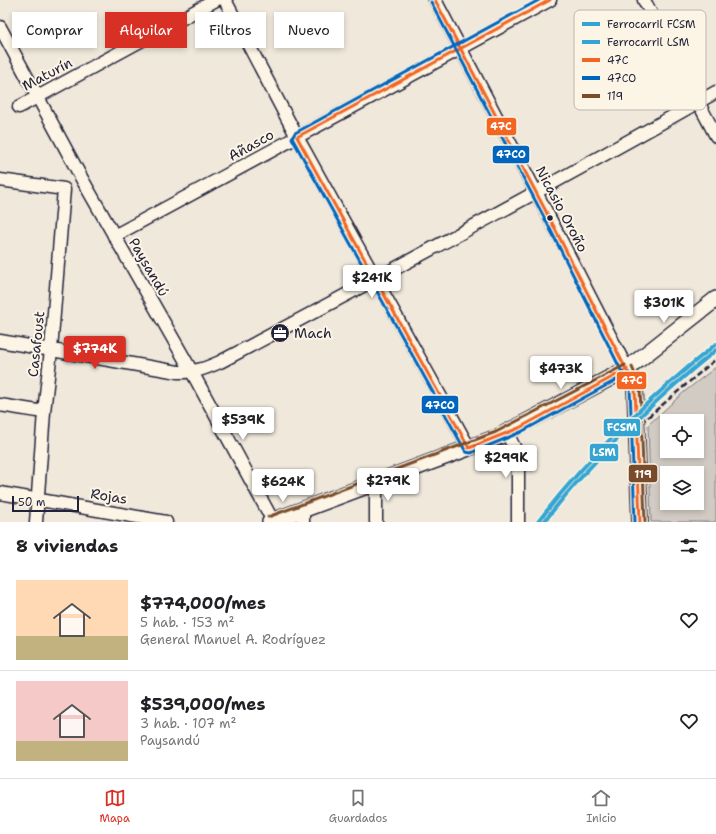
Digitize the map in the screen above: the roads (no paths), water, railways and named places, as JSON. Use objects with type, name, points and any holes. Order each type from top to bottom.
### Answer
[{"type":"main road","points":[[271,522],[303,516],[376,483],[507,433],[627,369],[716,299]]},
{"type":"main road","points":[[627,369],[635,387],[640,522]]},
{"type":"street","name":"Maturín","points":[[19,107],[216,0]]},
{"type":"street","points":[[225,0],[297,137],[468,448]]},
{"type":"street","name":"Nicasio Oroño","points":[[435,0],[537,193],[627,369]]},
{"type":"street","name":"Añasco","points":[[114,236],[550,0]]},
{"type":"street","points":[[644,0],[649,10]]},
{"type":"street","name":"Paysandú","points":[[0,27],[82,179],[192,372],[271,522]]},
{"type":"street","points":[[706,98],[716,92]]},
{"type":"street","points":[[0,341],[165,370],[192,372],[220,362],[375,280],[537,193],[684,110]]},
{"type":"street","points":[[702,110],[716,136]]},
{"type":"street","points":[[0,180],[64,189],[82,179]]},
{"type":"street","name":"Casafoust","points":[[36,522],[39,500],[44,412],[51,350],[64,189]]},
{"type":"street","points":[[0,405],[44,412]]},
{"type":"street","points":[[507,433],[518,459],[518,522]]},
{"type":"street","points":[[376,483],[376,522]]},
{"type":"street","name":"Rojas","points":[[0,493],[166,522]]},
{"type":"railway","points":[[641,423],[716,359]]},
{"type":"rail line","name":"FCSM","points":[[538,522],[578,473],[621,428],[667,385],[716,344]]},
{"type":"rail line","name":"LSM","points":[[544,522],[583,475],[625,431],[669,390],[716,350]]},
{"type":"place","name":"Mach","points":[[280,333]]}]
